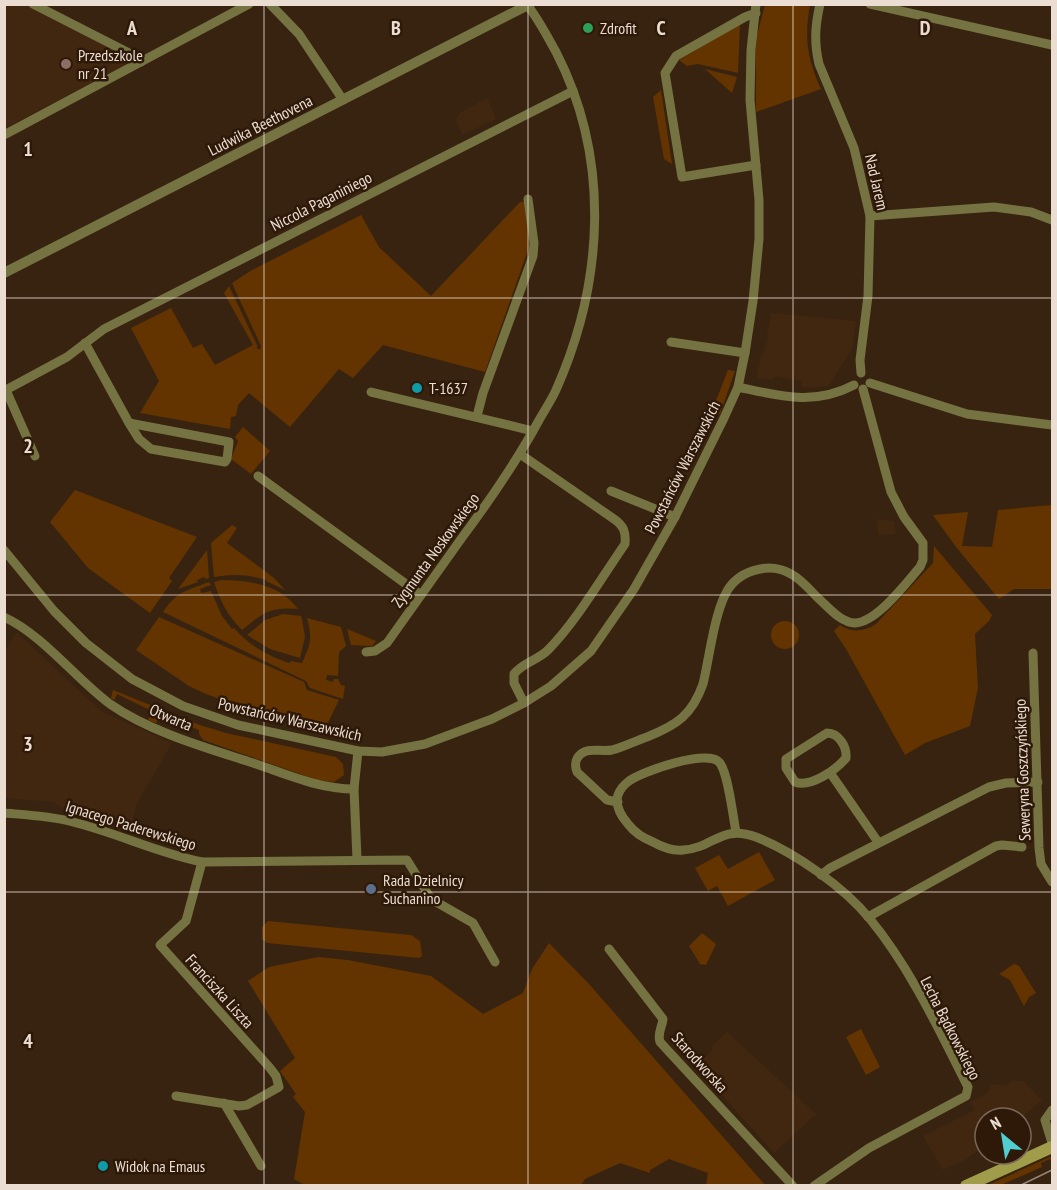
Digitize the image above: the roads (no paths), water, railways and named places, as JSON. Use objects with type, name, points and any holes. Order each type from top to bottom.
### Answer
[{"type":"main road","points":[[966,1185],[1053,1145]]},
{"type":"street","points":[[33,4],[129,53],[141,62]]},
{"type":"street","points":[[4,135],[249,4]]},
{"type":"street","points":[[270,4],[299,34],[343,100]]},
{"type":"street","name":"Nad Jarem","points":[[820,4],[815,27],[815,50],[854,147],[870,216],[868,296],[860,360],[861,373],[855,378],[862,385]]},
{"type":"street","points":[[870,4],[1053,45]]},
{"type":"street","name":"Ludwika Beethovena","points":[[4,273],[529,5]]},
{"type":"street","name":"Zygmunta Noskowskiego","points":[[366,652],[375,651],[387,643],[502,484],[555,391],[574,343],[585,306],[595,216],[594,172],[582,116],[573,91],[539,20],[529,5]]},
{"type":"street","points":[[756,9],[676,56],[665,74],[682,177],[756,165]]},
{"type":"street","name":"Powstańców Warszawskich","points":[[4,550],[54,611],[86,643],[132,679],[165,698],[199,713],[238,725],[358,750],[382,752],[425,744],[492,719],[551,686],[591,651],[634,589],[675,518],[738,387],[759,250],[760,210],[750,100],[751,50],[756,9]]},
{"type":"street","name":"Niccola Paganiniego","points":[[35,456],[5,390],[67,357],[104,329],[573,91]]},
{"type":"street","points":[[477,416],[483,393],[533,256],[534,243],[528,199]]},
{"type":"street","points":[[870,216],[994,207],[1031,212],[1053,220]]},
{"type":"street","points":[[671,342],[745,353]]},
{"type":"street","points":[[86,343],[129,423],[139,439],[151,449],[225,462],[227,459],[230,442],[129,423]]},
{"type":"street","points":[[738,387],[772,395],[802,398],[830,395],[862,385],[967,414],[1053,425]]},
{"type":"street","points":[[618,802],[608,800],[577,772],[575,766],[580,753],[587,750],[609,750],[623,746],[671,727],[688,712],[699,697],[725,594],[742,575],[766,567],[790,573],[838,615],[851,623],[857,623],[876,615],[920,567],[923,560],[923,543],[904,517],[891,492],[862,385]]},
{"type":"street","points":[[371,392],[533,431]]},
{"type":"street","points":[[520,454],[615,519],[621,524],[626,536],[625,544],[562,634],[540,657],[514,674],[514,683],[524,703]]},
{"type":"street","points":[[258,476],[421,595]]},
{"type":"street","points":[[611,491],[675,518]]},
{"type":"street","name":"Otwarta","points":[[4,617],[25,629],[73,674],[110,704],[125,713],[220,753],[321,786],[354,789]]},
{"type":"street","name":"Seweryna Goszczyńskiego","points":[[1034,653],[1041,864],[1048,878],[1053,882]]},
{"type":"street","points":[[831,733],[838,738],[846,759],[831,774],[806,784],[798,784],[786,768],[786,759],[823,735],[831,733]]},
{"type":"street","points":[[357,860],[354,789],[358,750]]},
{"type":"street","points":[[713,758],[725,771],[736,832],[721,835],[699,846],[682,850],[664,848],[637,833],[622,815],[618,797],[622,787],[640,775],[675,763],[713,758]]},
{"type":"street","points":[[831,774],[878,842]]},
{"type":"street","points":[[821,875],[878,842],[989,787],[1006,783],[1038,782]]},
{"type":"street","name":"Ignacego Paderewskiego","points":[[4,813],[49,816],[74,822],[182,858],[202,862],[407,860],[430,899],[473,923],[495,962]]},
{"type":"street","name":"Lecha Bądkowskiego","points":[[736,832],[754,836],[776,846],[821,875],[868,917],[906,971],[968,1087],[966,1096],[869,1148],[814,1185]]},
{"type":"street","points":[[868,917],[996,846],[1022,847]]},
{"type":"street","name":"Franciszka Liszta","points":[[176,1096],[247,1105],[279,1087],[279,1081],[270,1068],[160,945],[186,921],[202,862]]},
{"type":"street","name":"Starodworska","points":[[609,950],[663,1019],[659,1029],[660,1042],[793,1185]]},
{"type":"street","points":[[224,1103],[261,1166]]},
{"type":"street","points":[[1053,1110],[1045,1120],[1053,1145]]},
{"type":"tram line","points":[[1019,1186],[1052,1170]]},
{"type":"place","name":"Zdrofit","points":[[588,28]]},
{"type":"place","name":"Przedszkole nr 21","points":[[66,64]]},
{"type":"place","name":"T-1637","points":[[417,388]]},
{"type":"place","name":"Rada Dzielnicy Suchanino","points":[[371,889]]},
{"type":"place","name":"Widok na Emaus","points":[[103,1166]]}]
